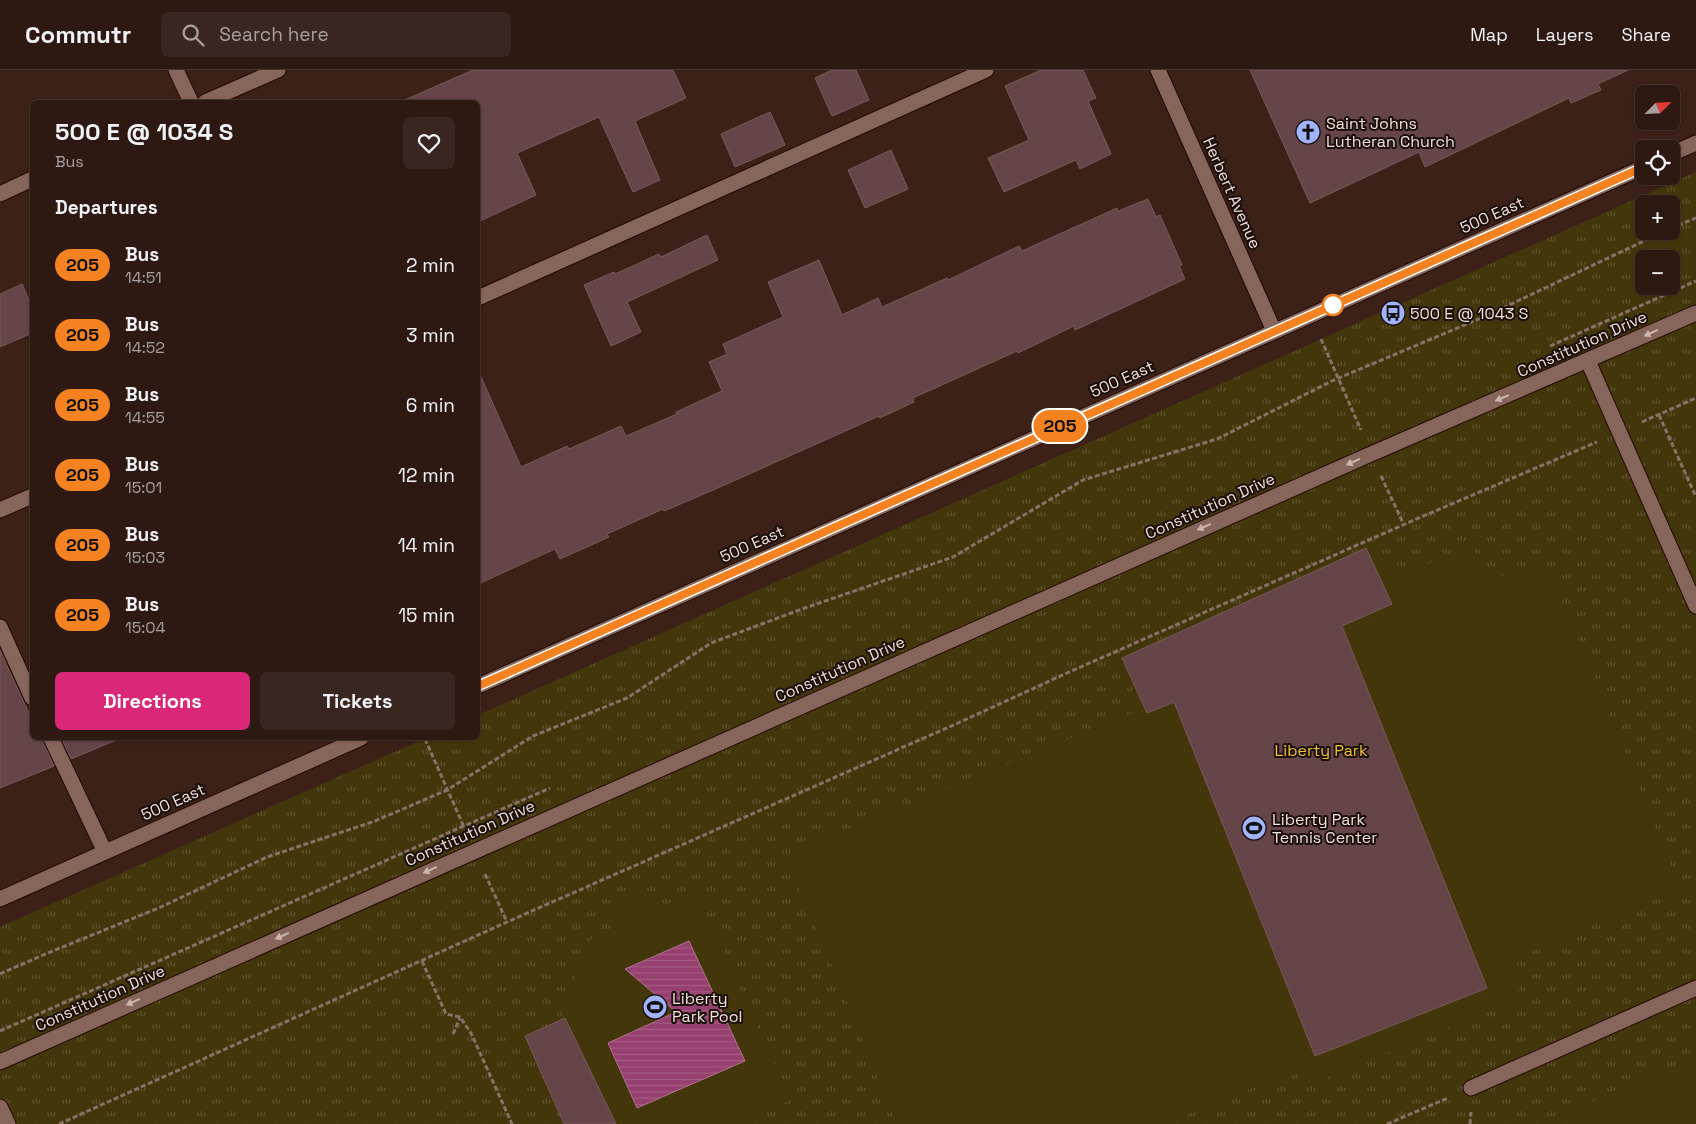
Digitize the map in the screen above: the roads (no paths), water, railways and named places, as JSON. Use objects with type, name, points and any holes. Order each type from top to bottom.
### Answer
[{"type":"street","points":[[176,70],[190,100]]},
{"type":"street","points":[[210,100],[278,70]]},
{"type":"street","points":[[480,297],[986,70]]},
{"type":"street","name":"Herbert Avenue","points":[[1158,70],[1274,331]]},
{"type":"street","points":[[1680,150],[1696,143]]},
{"type":"street","name":"500 East","points":[[480,685],[1635,171]]},
{"type":"street","points":[[0,194],[30,180]]},
{"type":"street","name":"Constitution Drive","points":[[0,1062],[1362,458],[1696,313]]},
{"type":"street","points":[[1588,361],[1696,606]]},
{"type":"street","points":[[0,510],[30,497]]},
{"type":"street","points":[[0,627],[30,694]]},
{"type":"street","points":[[52,740],[105,852]]},
{"type":"street","name":"500 East","points":[[0,898],[357,740]]},
{"type":"street","points":[[1471,1088],[1696,988]]},
{"type":"street","points":[[0,1107],[8,1124]]},
{"type":"place","name":"Saint Johns Lutheran Church","points":[[1308,132]]},
{"type":"place","name":"500 E @ 1043 S","points":[[1393,313]]},
{"type":"place","name":"Liberty Park Tennis Center","points":[[1254,828]]},
{"type":"place","name":"Liberty Park Pool","points":[[655,1007]]},
{"type":"park label","name":"Liberty Park","points":[[1321,750]]}]
